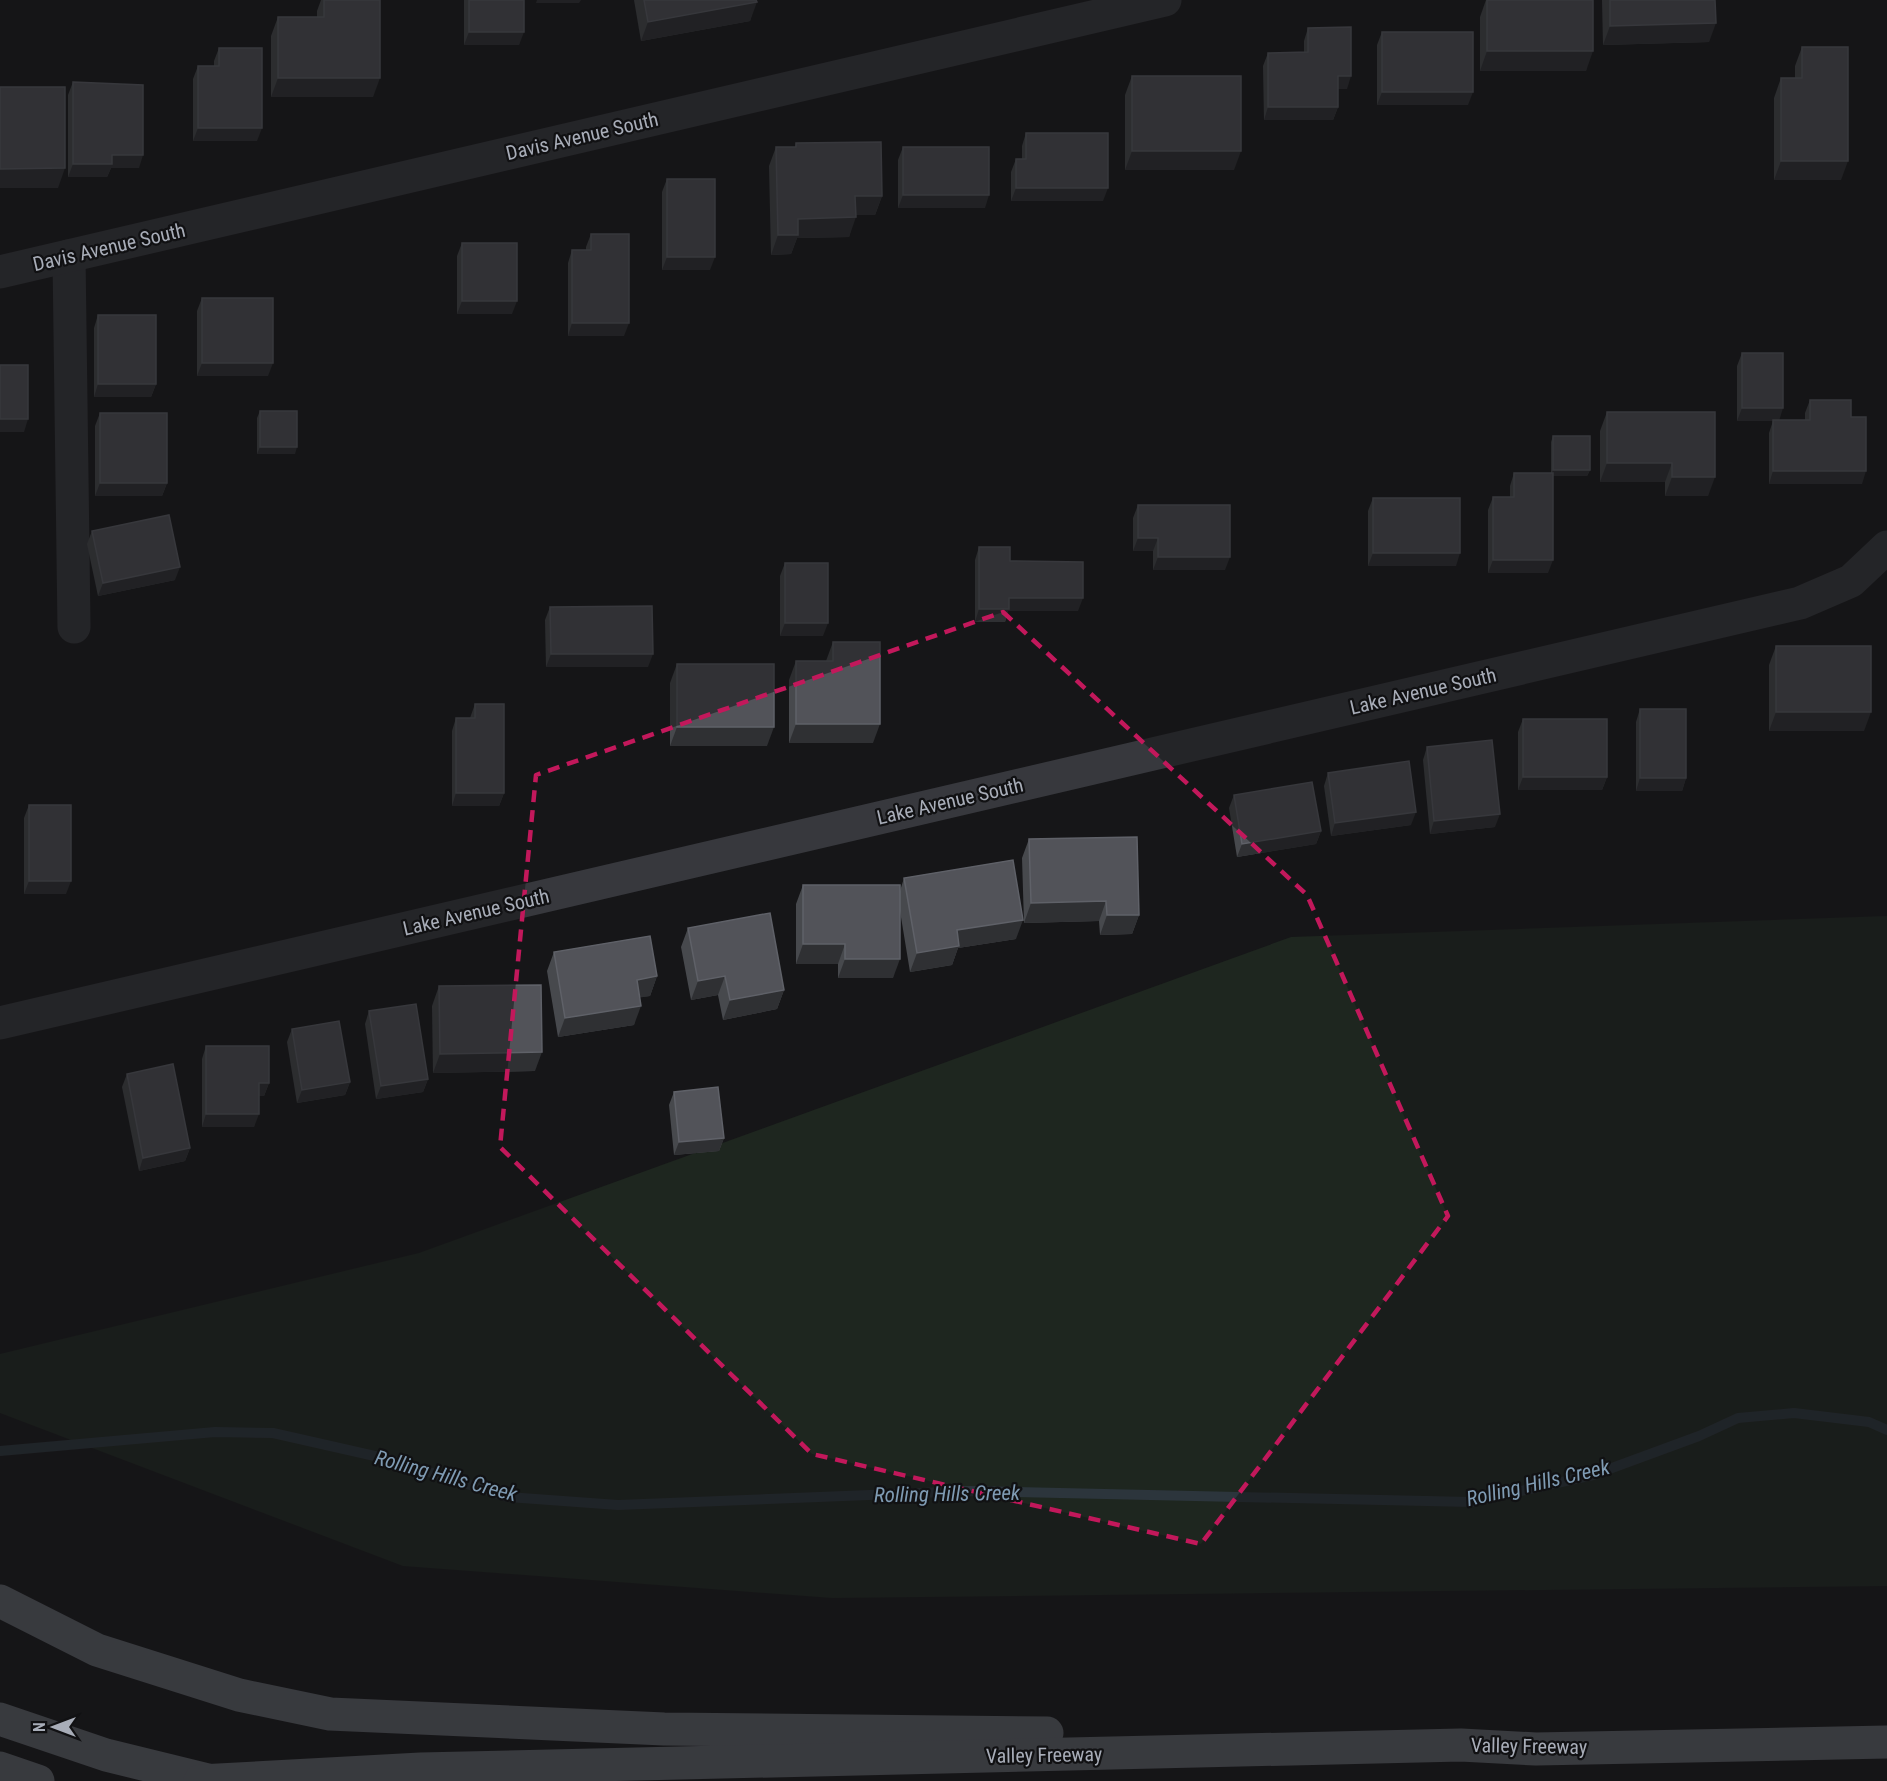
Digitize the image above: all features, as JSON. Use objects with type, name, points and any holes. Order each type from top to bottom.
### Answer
[{"type":"highway","points":[[0,1601],[44,1626],[107,1653],[239,1695],[330,1714],[563,1726],[722,1730],[1126,1733],[1367,1731],[1461,1745]]},
{"type":"highway","points":[[0,1719],[106,1755],[212,1781]]},
{"type":"highway","name":"Valley Freeway","points":[[201,1781],[420,1768],[1461,1745],[1536,1749],[1887,1742]]},
{"type":"highway","points":[[0,1768],[38,1781]]},
{"type":"street","name":"Davis Avenue South","points":[[0,272],[1164,0]]},
{"type":"street","points":[[69,256],[74,627]]},
{"type":"street","name":"Lake Avenue South","points":[[0,1023],[1800,603],[1851,581],[1886,549]]},
{"type":"highlighted area","points":[[1003,612],[1307,895],[1448,1216],[1201,1544],[812,1454],[500,1147],[536,775]]},
{"type":"shaded area","points":[[1887,916],[1887,1586],[832,1598],[403,1566],[0,1413],[0,1354],[419,1253],[1291,937]]},
{"type":"building","points":[[324,0],[380,0],[380,78],[278,78],[278,17],[324,17]]},
{"type":"building","points":[[469,0],[524,0],[524,32],[469,32]]},
{"type":"building","points":[[644,0],[756,0],[757,2],[648,22]]},
{"type":"building","points":[[1487,0],[1593,0],[1593,51],[1487,51]]},
{"type":"building","points":[[1610,0],[1715,0],[1716,23],[1610,26]]},
{"type":"building","points":[[1351,27],[1351,76],[1338,76],[1338,107],[1268,107],[1268,53],[1308,52],[1308,28]]},
{"type":"building","points":[[1382,32],[1473,32],[1473,92],[1382,92]]},
{"type":"building","points":[[1802,47],[1848,47],[1848,161],[1781,161],[1781,78],[1802,78]]},
{"type":"building","points":[[219,48],[262,48],[262,128],[198,128],[198,66],[219,66]]},
{"type":"building","points":[[1132,76],[1241,76],[1241,151],[1132,151]]},
{"type":"building","points":[[73,82],[143,85],[143,155],[112,155],[112,164],[73,164]]},
{"type":"building","points":[[0,87],[65,87],[65,168],[0,169]]},
{"type":"building","points":[[1026,133],[1108,133],[1108,188],[1016,188],[1016,159],[1026,159]]},
{"type":"building","points":[[881,142],[882,196],[855,196],[856,217],[798,219],[798,235],[778,235],[776,147],[796,147],[796,143]]},
{"type":"building","points":[[903,147],[989,147],[989,195],[903,195]]},
{"type":"building","points":[[667,179],[715,179],[715,257],[667,257]]},
{"type":"building","points":[[591,234],[629,234],[629,323],[572,323],[572,250],[591,250]]},
{"type":"building","points":[[462,243],[517,243],[517,301],[462,301]]},
{"type":"building","points":[[202,298],[273,298],[273,363],[202,363]]},
{"type":"building","points":[[98,315],[156,315],[156,384],[98,384]]},
{"type":"building","points":[[1742,353],[1783,353],[1783,408],[1742,408]]},
{"type":"building","points":[[0,365],[28,365],[28,419],[0,419]]},
{"type":"building","points":[[1810,400],[1851,400],[1851,417],[1866,417],[1866,471],[1773,471],[1773,420],[1810,420]]},
{"type":"building","points":[[260,411],[297,411],[297,447],[260,447]]},
{"type":"building","points":[[1607,412],[1715,412],[1715,477],[1672,477],[1672,463],[1607,463]]},
{"type":"building","points":[[100,413],[167,413],[167,483],[100,483]]},
{"type":"building","points":[[1553,436],[1590,436],[1590,470],[1553,470]]},
{"type":"building","points":[[1514,473],[1553,473],[1553,560],[1493,560],[1493,497],[1514,497]]},
{"type":"building","points":[[1373,498],[1460,498],[1460,553],[1373,553]]},
{"type":"building","points":[[1138,505],[1230,505],[1230,557],[1158,557],[1158,538],[1138,538]]},
{"type":"building","points":[[169,515],[180,567],[103,583],[92,531]]},
{"type":"building","points":[[979,547],[1010,547],[1010,561],[1083,562],[1083,598],[1009,598],[1009,609],[979,609]]},
{"type":"building","points":[[785,563],[828,563],[828,623],[785,623]]},
{"type":"building","points":[[652,606],[653,654],[551,654],[550,607]]},
{"type":"building","points":[[833,642],[880,642],[880,724],[796,724],[796,661],[833,661]]},
{"type":"building","points":[[1776,646],[1871,646],[1871,712],[1776,712]]},
{"type":"building","points":[[677,664],[774,664],[774,727],[677,727]]},
{"type":"building","points":[[475,704],[504,704],[504,793],[456,793],[456,718],[475,718]]},
{"type":"building","points":[[1640,709],[1686,709],[1686,778],[1640,778]]},
{"type":"building","points":[[1523,719],[1607,719],[1607,777],[1523,777]]},
{"type":"building","points":[[1492,740],[1500,814],[1434,821],[1427,747]]},
{"type":"building","points":[[1409,761],[1416,812],[1335,823],[1328,773]]},
{"type":"building","points":[[1312,782],[1321,831],[1242,844],[1234,795]]},
{"type":"building","points":[[29,805],[71,805],[71,881],[29,881]]},
{"type":"building","points":[[1137,837],[1139,915],[1107,915],[1106,901],[1031,903],[1029,839]]},
{"type":"building","points":[[1013,860],[1023,920],[957,930],[959,946],[917,953],[904,878]]},
{"type":"building","points":[[803,885],[900,885],[900,959],[845,959],[845,944],[803,944]]},
{"type":"building","points":[[770,913],[784,990],[730,1000],[725,976],[698,981],[688,928]]},
{"type":"building","points":[[650,936],[657,976],[637,980],[641,1006],[565,1018],[554,952]]},
{"type":"building","points":[[541,985],[542,1052],[440,1054],[439,986]]},
{"type":"building","points":[[416,1004],[428,1079],[381,1086],[369,1011]]},
{"type":"building","points":[[339,1021],[350,1082],[302,1090],[292,1029]]},
{"type":"building","points":[[206,1046],[269,1046],[269,1083],[259,1083],[259,1114],[206,1114]]},
{"type":"building","points":[[173,1064],[190,1148],[143,1158],[127,1074]]},
{"type":"building","points":[[718,1087],[724,1138],[679,1142],[674,1092]]},
{"type":"waterway","name":"Rolling Hills Creek","points":[[0,1451],[215,1432],[273,1433],[388,1459],[508,1497],[618,1505],[970,1491],[1471,1502],[1593,1475],[1699,1436],[1738,1418],[1794,1413],[1869,1422],[1887,1430]]}]
